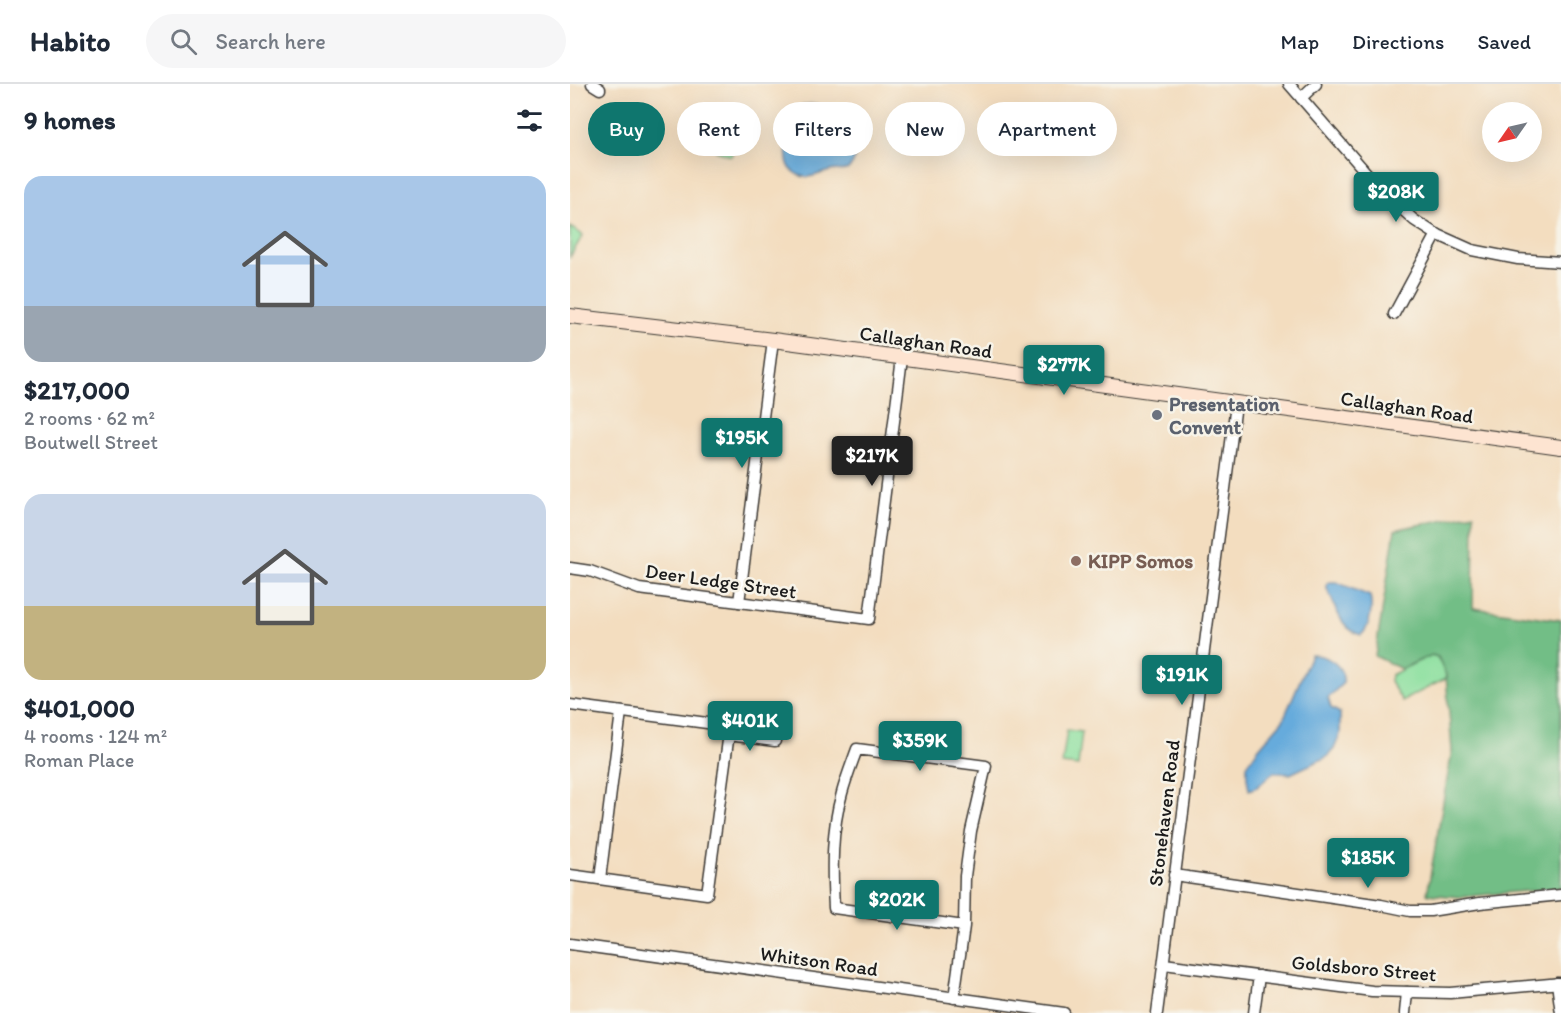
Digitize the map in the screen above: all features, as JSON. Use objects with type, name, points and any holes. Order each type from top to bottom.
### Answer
[{"type":"main road","name":"Callaghan Road","points":[[570,316],[773,340],[1561,447]]},
{"type":"street","points":[[1288,84],[1383,192],[1413,220],[1472,250],[1493,255],[1561,262]]},
{"type":"street","points":[[1301,98],[1316,84]]},
{"type":"street","points":[[1394,314],[1437,234]]},
{"type":"street","points":[[739,602],[773,340]]},
{"type":"street","name":"Deer Ledge Street","points":[[570,568],[590,571],[639,589],[869,619],[902,358]]},
{"type":"street","name":"Stonehaven Road","points":[[1157,1013],[1236,404]]},
{"type":"street","points":[[570,705],[729,730],[775,741]]},
{"type":"street","points":[[600,879],[621,712]]},
{"type":"street","points":[[570,875],[707,894],[729,730]]},
{"type":"street","points":[[954,998],[964,926],[965,876],[971,831],[986,766],[857,749],[835,821],[832,854],[834,908],[964,926]]},
{"type":"street","points":[[1174,875],[1410,911],[1430,911],[1480,903],[1561,895]]},
{"type":"street","name":"Whitson Road","points":[[570,944],[1064,1013]]},
{"type":"street","name":"Goldsboro Street","points":[[1164,964],[1372,991],[1450,993],[1559,983]]},
{"type":"street","points":[[1254,1013],[1259,976]]},
{"type":"street","points":[[1559,983],[1561,1013]]},
{"type":"street","points":[[1405,1013],[1407,992]]},
{"type":"green space","points":[[570,227],[583,235],[570,257]]},
{"type":"green space","points":[[1474,513],[1473,608],[1561,620],[1561,888],[1459,897],[1427,894],[1452,751],[1446,675],[1438,657],[1432,655],[1401,669],[1375,656],[1395,530]]},
{"type":"green space","points":[[1431,655],[1437,657],[1446,675],[1445,679],[1402,701],[1390,681],[1391,675]]},
{"type":"green space","points":[[1067,730],[1082,732],[1078,766],[1062,764]]},
{"type":"water","points":[[787,156],[854,156],[851,166],[846,170],[832,170],[811,176],[799,175],[792,170]]},
{"type":"water","points":[[1336,582],[1370,596],[1370,617],[1367,628],[1361,635],[1343,623],[1327,589],[1327,584]]},
{"type":"water","points":[[1311,655],[1334,662],[1343,677],[1343,683],[1328,698],[1331,708],[1340,713],[1340,734],[1334,749],[1327,757],[1290,774],[1274,772],[1257,787],[1249,790],[1247,765],[1283,720]]},
{"type":"place","name":"Presentation Convent","points":[[1157,415]]},
{"type":"place","name":"KIPP Somos","points":[[1076,561]]}]
